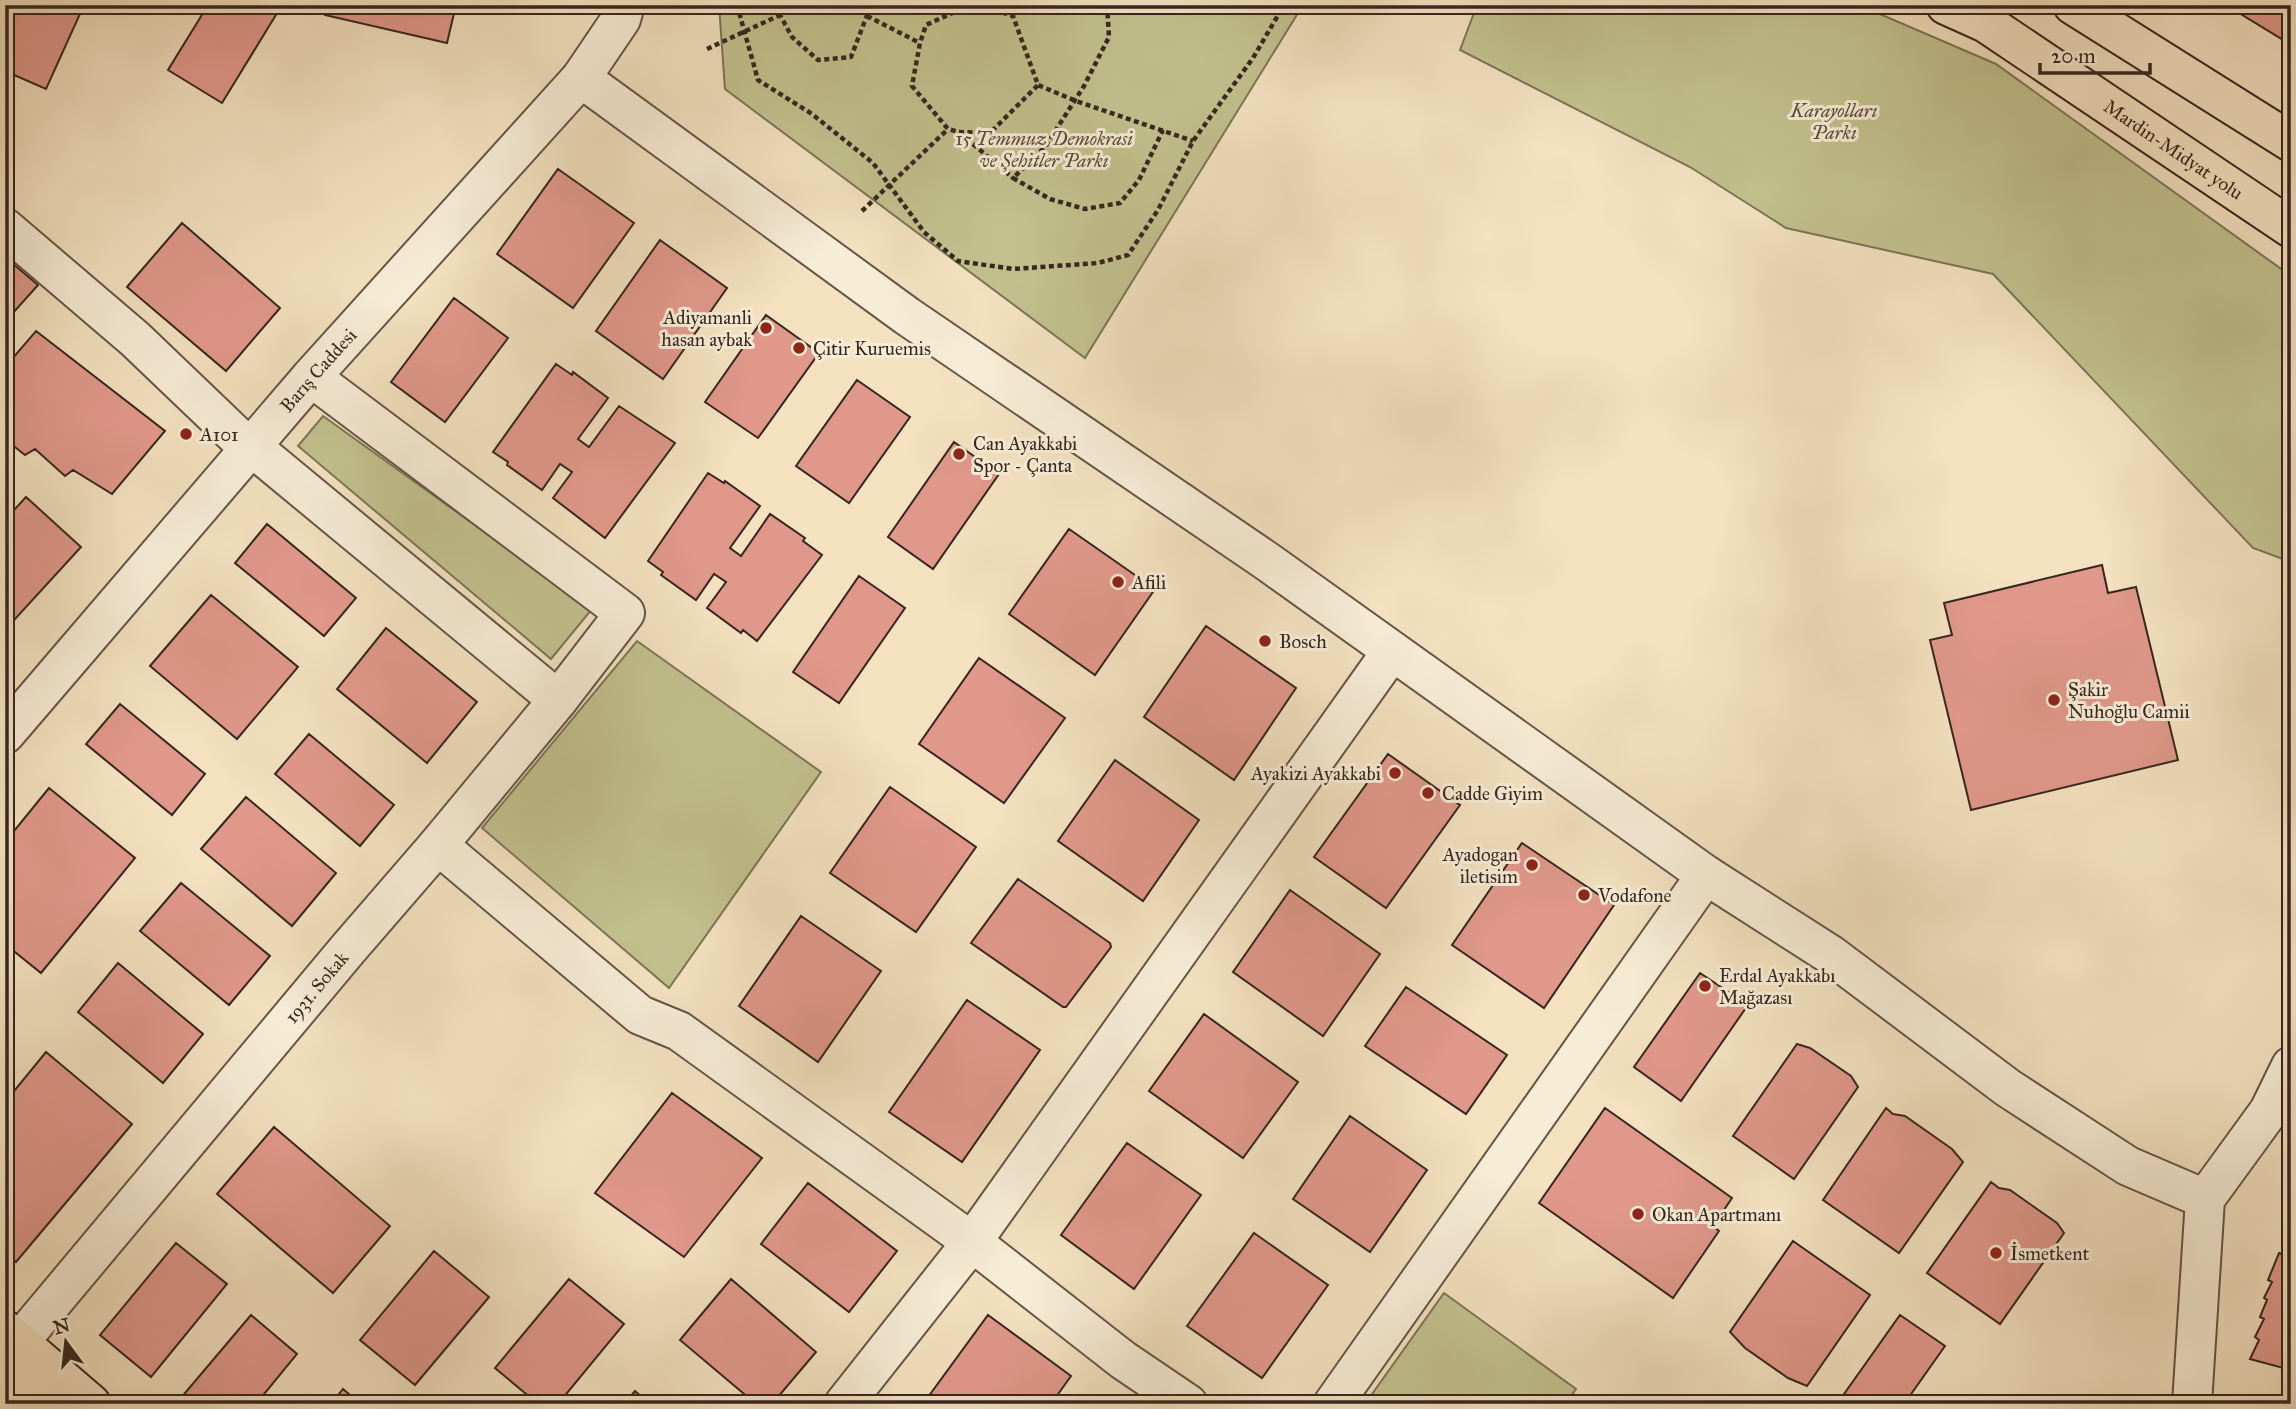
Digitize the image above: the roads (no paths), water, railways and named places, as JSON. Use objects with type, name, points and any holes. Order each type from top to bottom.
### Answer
[{"type":"main road","name":"Mardin-Midyat yolu","points":[[1946,5],[1986,23],[2291,228]]},
{"type":"main road","points":[[2073,5],[2291,142]]},
{"type":"main road","points":[[9,1350],[48,1404]]},
{"type":"main road","points":[[9,1350],[91,1404]]},
{"type":"street","name":"Barış Caddesi","points":[[7,729],[311,377],[581,78],[621,19],[625,5]]},
{"type":"street","points":[[581,78],[907,316],[1268,562],[1706,875],[1831,955],[2008,1088],[2127,1166],[2205,1199]]},
{"type":"street","points":[[5,228],[135,339],[250,447],[558,700]]},
{"type":"street","name":"1931. Sokak","points":[[9,1350],[438,845],[558,700],[625,612],[311,377]]},
{"type":"street","points":[[844,1404],[972,1242],[1392,651]]},
{"type":"street","points":[[438,845],[640,1015],[679,1031],[972,1242],[1123,1360],[1188,1404]]},
{"type":"street","points":[[1333,1404],[1706,875]]},
{"type":"street","points":[[2192,1404],[2205,1199],[2269,1111],[2291,1066]]},
{"type":"place","name":"Adiyamanli hasan aybak","points":[[766,328]]},
{"type":"place","name":"Çitir Kuruemis","points":[[799,348]]},
{"type":"place","name":"A101","points":[[186,434]]},
{"type":"place","name":"Can Ayakkabi Spor - Çanta","points":[[959,454]]},
{"type":"place","name":"Afili","points":[[1118,582]]},
{"type":"place","name":"Bosch","points":[[1265,641]]},
{"type":"place","name":"Şakir Nuhoğlu Camii","points":[[2054,700]]},
{"type":"place","name":"Ayakizi Ayakkabi","points":[[1395,773]]},
{"type":"place","name":"Cadde Giyim","points":[[1428,793]]},
{"type":"place","name":"Ayadogan iletisim","points":[[1532,865]]},
{"type":"place","name":"Vodafone","points":[[1584,895]]},
{"type":"place","name":"Erdal Ayakkabı Mağazası","points":[[1705,986]]},
{"type":"place","name":"Okan Apartmanı","points":[[1638,1214]]},
{"type":"place","name":"İsmetkent","points":[[1996,1253]]},
{"type":"park label","name":"Karayolları Parkı","points":[[1834,121]]},
{"type":"park label","name":"15 Temmuz Demokrasi ve Şehitler Parkı","points":[[1044,149]]}]
